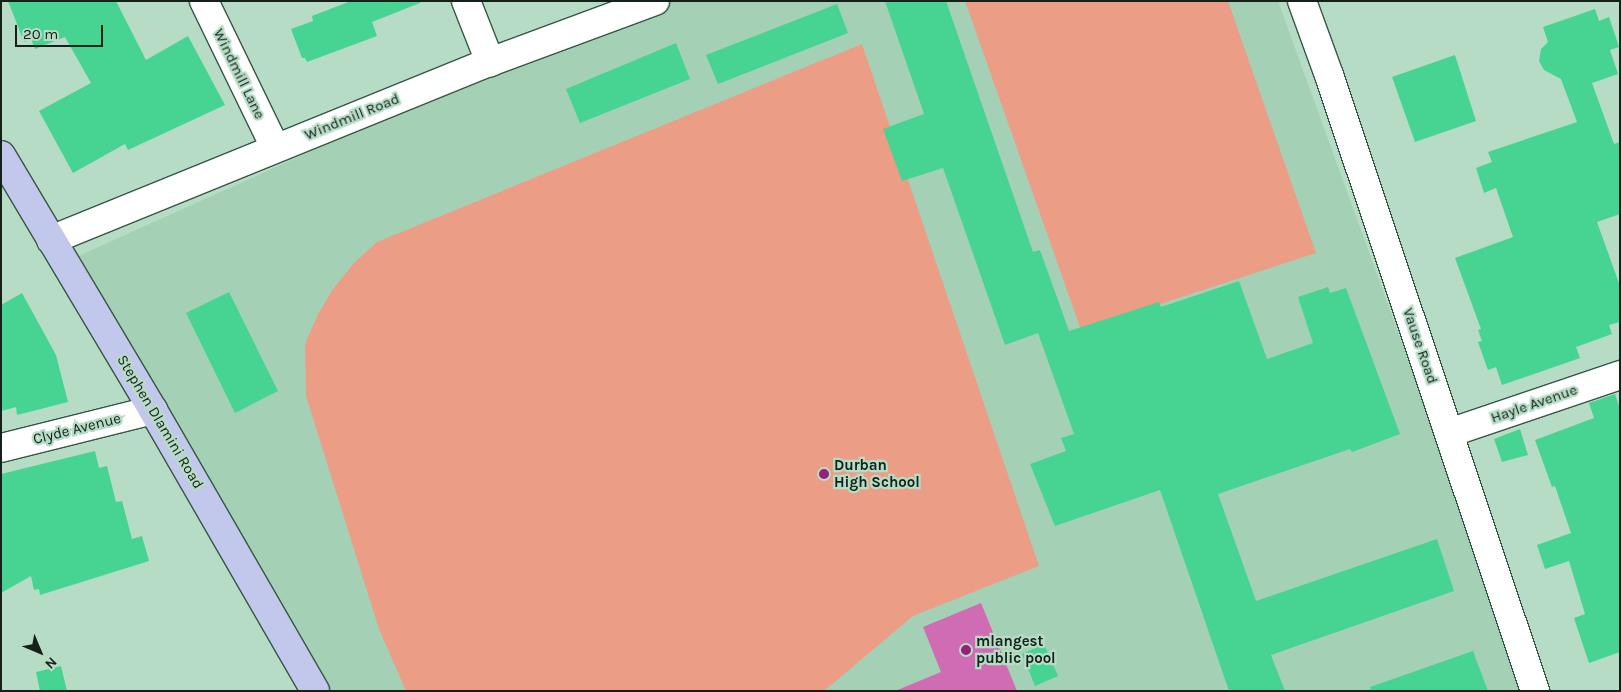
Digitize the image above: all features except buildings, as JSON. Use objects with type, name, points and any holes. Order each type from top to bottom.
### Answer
[{"type":"main road","name":"Stephen Dlamini Road","points":[[1,155],[153,410],[315,691]]},
{"type":"street","name":"Windmill Lane","points":[[204,1],[275,148]]},
{"type":"street","points":[[466,1],[490,62]]},
{"type":"street","name":"Windmill Road","points":[[51,240],[490,62],[655,1]]},
{"type":"street","name":"Vause Road","points":[[1302,1],[1535,691]]},
{"type":"street","name":"Hayle Avenue","points":[[1449,433],[1620,375]]},
{"type":"street","name":"Clyde Avenue","points":[[1,448],[153,410]]},
{"type":"shaded area","name":"Durban High School","points":[[671,1],[1278,1],[1528,691],[321,691],[74,258],[480,75]]},
{"type":"shaded area","points":[[965,1],[1228,1],[1316,253],[1081,330]]},
{"type":"shaded area","points":[[862,44],[1039,566],[913,616],[824,691],[406,691],[379,629],[306,396],[305,344],[318,314],[333,289],[354,263],[377,242]]},
{"type":"shaded area","name":"mlangest public pool","points":[[981,603],[1017,691],[895,691],[941,672],[923,627]]},
{"type":"place","name":"Durban High School","points":[[824,474]]},
{"type":"place","name":"mlangest public pool","points":[[966,650]]}]
